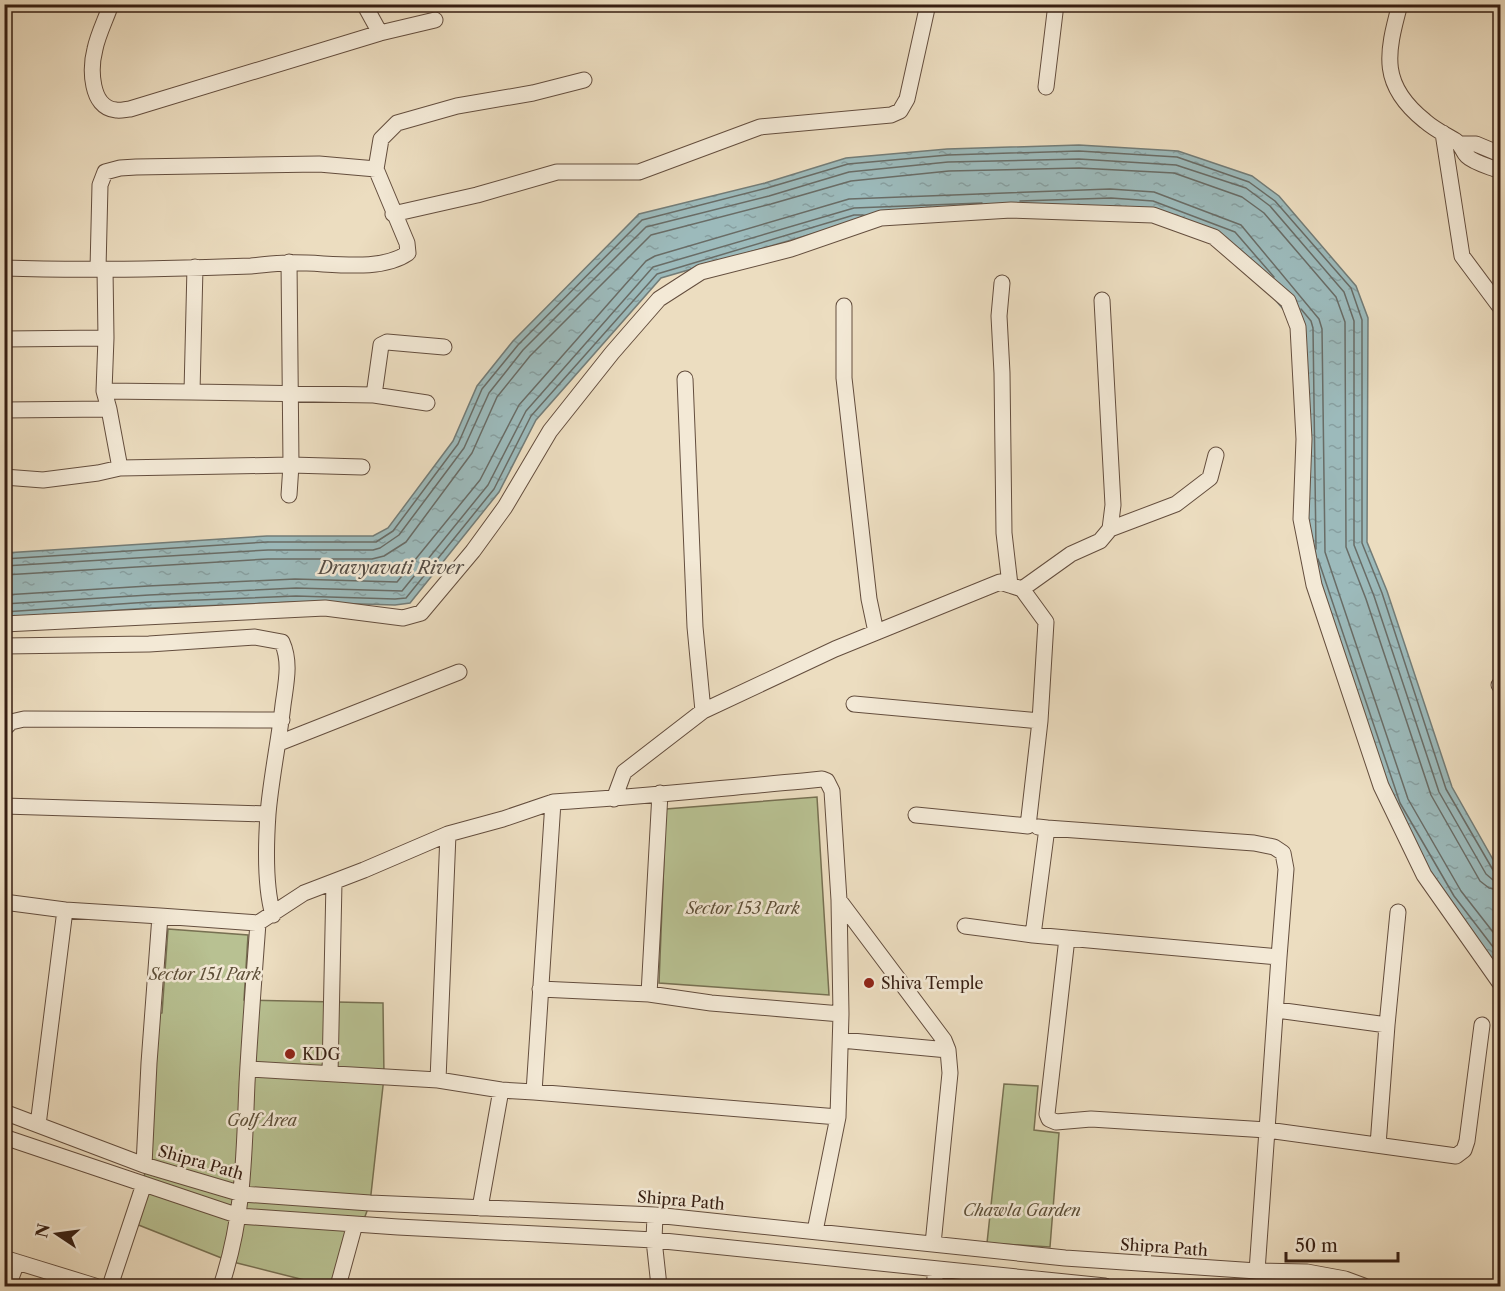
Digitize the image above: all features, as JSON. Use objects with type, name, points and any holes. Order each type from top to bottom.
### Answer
[{"type":"street","points":[[111,4],[95,49],[94,85],[102,104],[117,110],[142,105],[380,33],[435,20]]},
{"type":"street","points":[[364,4],[380,33]]},
{"type":"street","points":[[393,214],[477,195],[557,172],[639,171],[760,127],[891,115],[900,111],[908,99],[928,4]]},
{"type":"street","points":[[1046,87],[1056,4]]},
{"type":"street","points":[[1400,4],[1390,45],[1390,66],[1394,87],[1403,100],[1426,123],[1460,144],[1468,157],[1500,171]]},
{"type":"street","points":[[4,268],[102,269],[289,262],[374,264],[399,259],[408,253],[407,243],[376,169],[381,139],[397,123],[457,106],[533,93],[584,80]]},
{"type":"street","points":[[1443,133],[1462,256],[1500,307]]},
{"type":"street","points":[[1460,144],[1476,144],[1500,150]]},
{"type":"street","points":[[120,468],[104,391],[106,338],[100,185],[105,172],[136,167],[319,165],[376,169]]},
{"type":"street","points":[[4,624],[325,608],[403,618],[421,614],[473,551],[505,507],[550,431],[612,353],[659,299],[701,272],[791,249],[881,218],[1011,210],[1153,215],[1214,237],[1288,301],[1298,327],[1304,439],[1301,519],[1314,585],[1381,786],[1424,875],[1500,983]]},
{"type":"street","points":[[289,262],[291,465],[289,495]]},
{"type":"street","points":[[192,392],[195,267]]},
{"type":"street","points":[[1002,284],[999,316],[1004,533],[1016,587],[1046,622],[1040,722],[1028,826]]},
{"type":"street","points":[[1102,300],[1113,506],[1110,529]]},
{"type":"street","points":[[844,306],[844,378],[869,599],[876,632]]},
{"type":"street","points":[[4,339],[106,338]]},
{"type":"street","points":[[374,395],[381,345],[387,342],[444,347]]},
{"type":"street","points":[[685,379],[695,627],[703,711]]},
{"type":"street","points":[[104,391],[374,395],[427,403]]},
{"type":"street","points":[[4,410],[109,409]]},
{"type":"street","points":[[614,799],[624,772],[703,711],[835,649],[1000,582],[1016,587],[1071,554],[1100,541],[1110,529],[1176,504],[1210,478],[1215,455]]},
{"type":"street","points":[[4,477],[43,480],[120,468],[291,465],[362,467]]},
{"type":"street","points":[[4,646],[149,644],[255,637],[282,642],[287,652],[288,666],[268,814],[268,885],[273,915]]},
{"type":"street","points":[[279,743],[459,672]]},
{"type":"street","points":[[854,704],[1040,722]]},
{"type":"street","points":[[4,729],[11,722],[24,719],[282,720]]},
{"type":"street","points":[[4,902],[65,910],[258,923],[304,893],[448,834],[553,802],[614,799],[822,779],[827,781],[832,791],[840,900],[841,1040],[838,1117],[815,1231]]},
{"type":"street","points":[[649,994],[660,793]]},
{"type":"street","points":[[534,1092],[553,802]]},
{"type":"street","points":[[4,806],[268,814]]},
{"type":"street","points":[[916,815],[1047,828],[1254,843],[1274,847],[1282,853],[1286,868],[1257,1271]]},
{"type":"street","points":[[1033,935],[1047,828]]},
{"type":"street","points":[[438,1080],[448,834]]},
{"type":"street","points":[[330,1074],[334,882]]},
{"type":"street","points":[[840,900],[944,1040],[948,1050],[950,1073],[933,1244]]},
{"type":"street","points":[[38,1125],[65,910]]},
{"type":"street","points":[[1378,1145],[1398,912]]},
{"type":"street","points":[[144,1165],[160,916]]},
{"type":"street","points":[[221,1287],[229,1261],[242,1194],[258,923]]},
{"type":"street","points":[[965,926],[1033,935],[1279,957]]},
{"type":"street","points":[[1067,938],[1047,1114],[1049,1119],[1056,1122],[1091,1119],[1267,1130],[1456,1156],[1464,1150],[1467,1142],[1482,1024]]},
{"type":"street","points":[[540,989],[649,994],[711,1003],[841,1014]]},
{"type":"street","points":[[1277,1010],[1387,1025]]},
{"type":"street","points":[[841,1040],[948,1050]]},
{"type":"street","points":[[248,1069],[438,1080],[501,1090],[838,1117]]},
{"type":"street","points":[[480,1208],[501,1090]]},
{"type":"street","name":"Shipra Path","points":[[4,1112],[144,1165],[242,1194],[480,1208],[655,1215],[1065,1258],[1257,1271],[1307,1272],[1330,1281],[1364,1287]]},
{"type":"street","points":[[4,1137],[239,1216],[654,1240],[1105,1287]]},
{"type":"street","points":[[110,1287],[144,1184]]},
{"type":"street","points":[[655,1215],[654,1240],[658,1287]]},
{"type":"street","points":[[338,1287],[355,1224]]},
{"type":"street","points":[[8,1287],[11,1260],[94,1287]]},
{"type":"street","points":[[934,1287],[936,1269]]},
{"type":"green space","name":"Sector 153 Park","points":[[817,797],[829,995],[659,983],[666,809]]},
{"type":"green space","name":"Golf Area","points":[[168,929],[248,935],[244,1000],[383,1003],[384,1077],[370,1203],[339,1286],[328,1286],[229,1261],[131,1222],[144,1184],[153,1015],[162,1013]]},
{"type":"green space","name":"Chawla Garden","points":[[1004,1084],[1038,1086],[1034,1130],[1059,1133],[1050,1247],[987,1243]]},
{"type":"water","name":"Dravyavati River","points":[[1079,145],[1178,151],[1252,176],[1279,196],[1356,286],[1368,318],[1367,542],[1387,591],[1452,787],[1500,872],[1500,978],[1388,809],[1303,556],[1299,328],[1228,244],[1149,214],[856,221],[661,278],[536,420],[499,492],[410,603],[395,605],[296,602],[149,608],[5,618],[5,553],[267,536],[373,536],[388,528],[453,441],[477,386],[513,341],[639,214],[765,183],[846,158],[947,149]]},
{"type":"place","name":"Shiva Temple","points":[[869,983]]},
{"type":"place","name":"KDG","points":[[290,1054]]},
{"type":"park label","name":"Sector 151 Park","points":[[205,974]]}]
